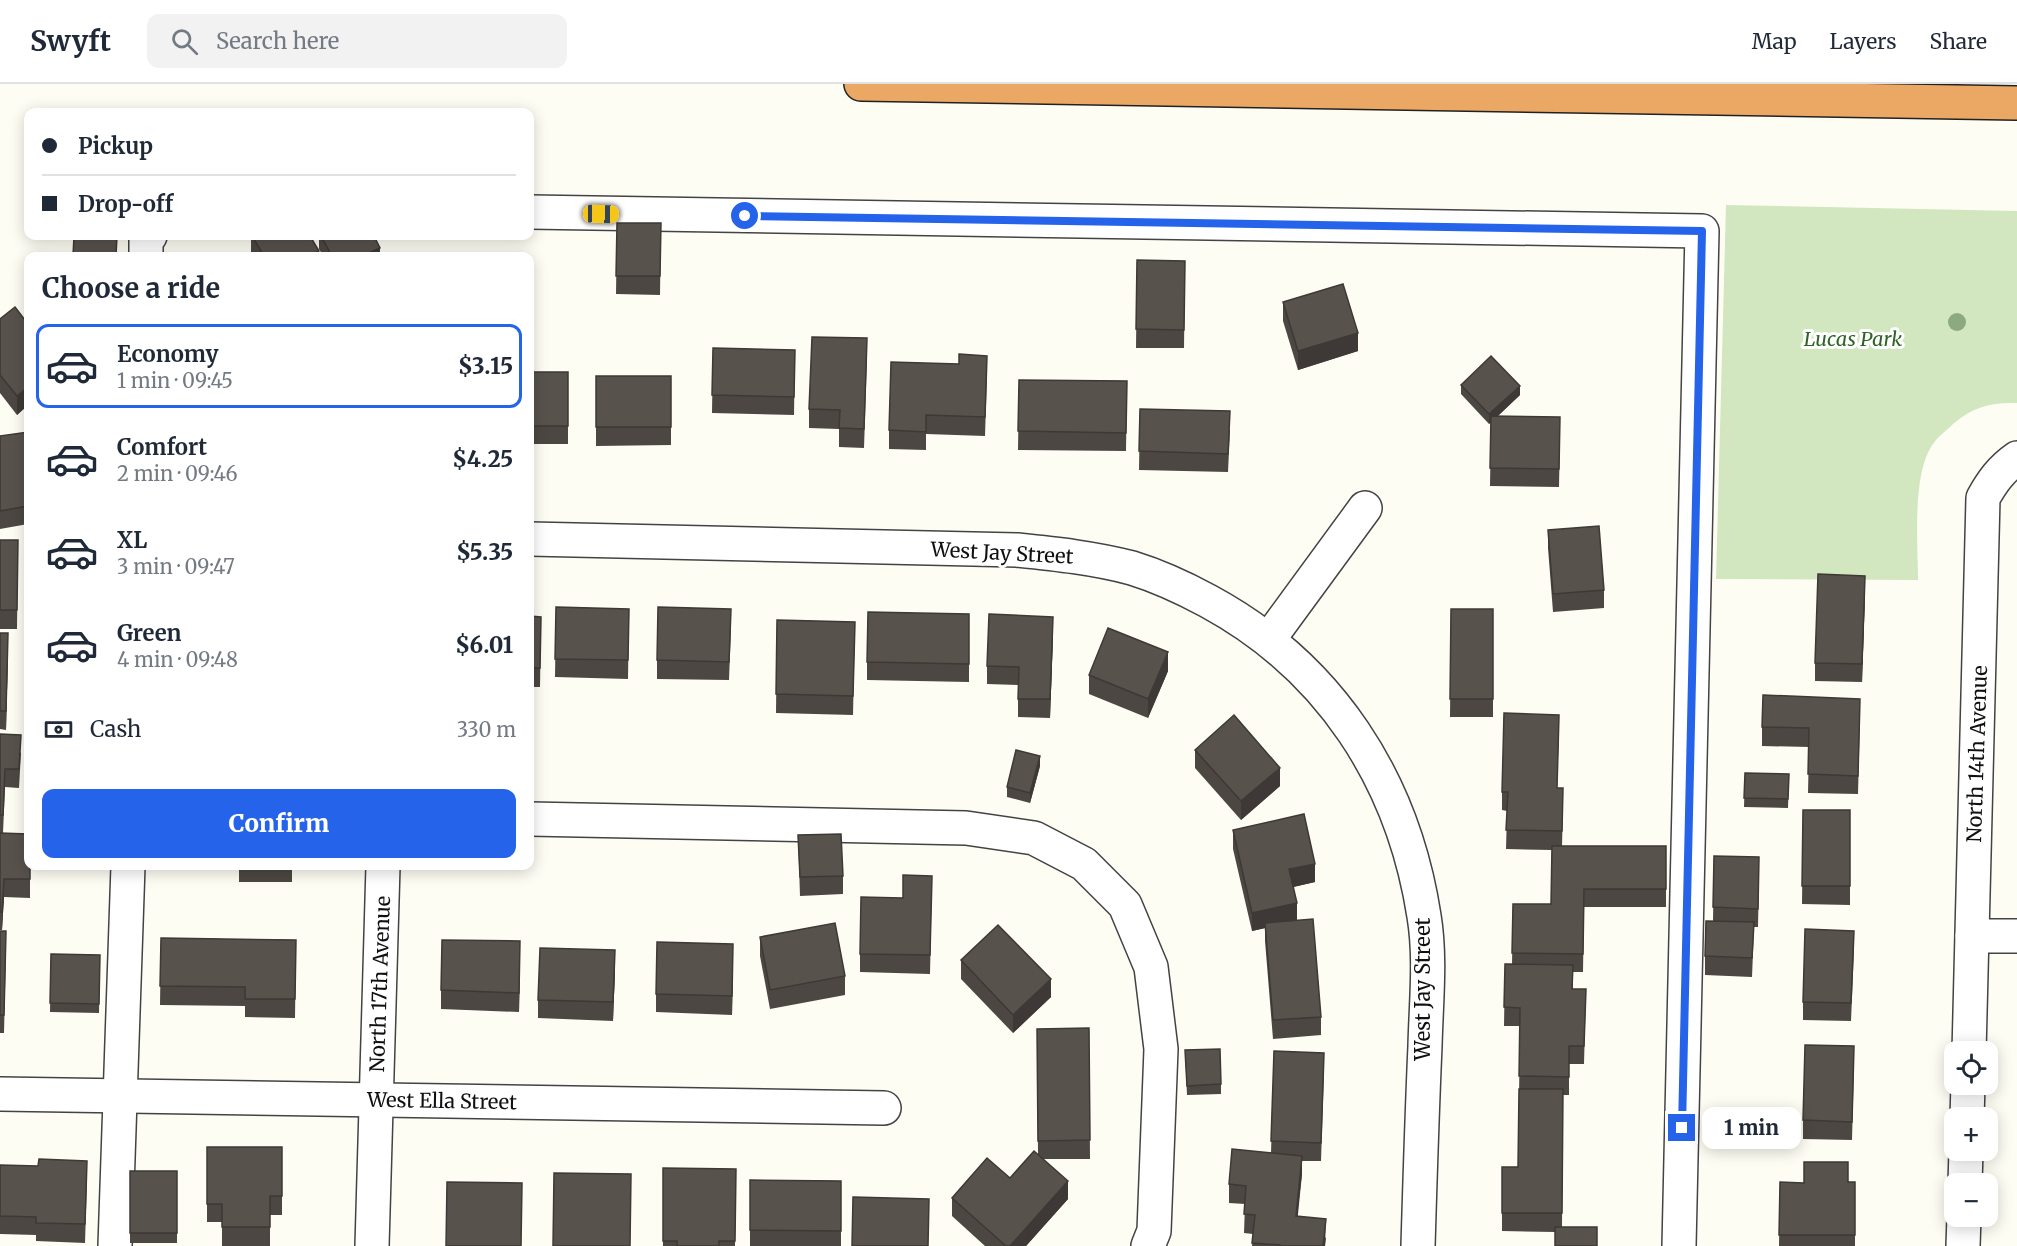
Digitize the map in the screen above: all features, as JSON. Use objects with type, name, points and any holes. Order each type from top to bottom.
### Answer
[{"type":"highway","points":[[861,84],[2017,103]]},
{"type":"street","points":[[534,212],[1702,231],[1679,1246]]},
{"type":"street","name":"North 14th Avenue","points":[[1969,1041],[1983,498],[1993,480],[2012,461]]},
{"type":"street","points":[[1269,639],[1365,508]]},
{"type":"street","name":"West Jay Street","points":[[534,539],[1017,550],[1082,556],[1134,569],[1184,588],[1230,613],[1269,639],[1313,680],[1347,722],[1376,766],[1398,815],[1414,866],[1424,918],[1427,971],[1418,1246]]},
{"type":"street","points":[[534,819],[966,828],[1034,838],[1084,864],[1125,905],[1151,968],[1161,1049],[1154,1231],[1148,1246]]},
{"type":"street","points":[[116,1246],[128,870]]},
{"type":"street","name":"North 17th Avenue","points":[[372,1246],[383,870]]},
{"type":"street","points":[[1972,936],[2017,936]]},
{"type":"street","name":"West Ella Street","points":[[0,1094],[884,1108]]},
{"type":"street","points":[[1964,1227],[1964,1246]]},
{"type":"green space","name":"Lucas Park","points":[[1726,205],[2017,211],[2017,403],[1999,403],[1967,413],[1941,435],[1931,447],[1925,460],[1919,493],[1918,580],[1716,579]]},
{"type":"building","points":[[617,223],[661,223],[660,276],[616,276]]},
{"type":"building","points":[[74,240],[117,240],[116,252],[73,252]]},
{"type":"building","points":[[254,240],[312,240],[319,251],[317,252],[262,252]]},
{"type":"building","points":[[323,240],[376,240],[380,248],[371,252],[330,252]]},
{"type":"building","points":[[1137,260],[1185,261],[1184,330],[1136,329]]},
{"type":"building","points":[[1343,284],[1358,333],[1298,351],[1283,302]]},
{"type":"building","points":[[15,307],[24,319],[24,390],[17,396],[0,375],[0,319]]},
{"type":"building","points":[[812,337],[867,338],[864,429],[839,428],[840,410],[809,409]]},
{"type":"building","points":[[713,348],[795,350],[794,397],[712,395]]},
{"type":"building","points":[[959,354],[987,356],[985,417],[926,415],[926,432],[889,430],[891,362],[959,364]]},
{"type":"building","points":[[1491,356],[1520,386],[1489,414],[1461,385]]},
{"type":"building","points":[[534,372],[568,372],[568,426],[534,426]]},
{"type":"building","points":[[596,376],[671,376],[671,427],[596,427]]},
{"type":"building","points":[[1019,380],[1127,381],[1126,433],[1018,431]]},
{"type":"building","points":[[1140,409],[1230,411],[1228,454],[1139,451]]},
{"type":"building","points":[[1491,416],[1560,417],[1559,469],[1490,468]]},
{"type":"building","points":[[24,433],[24,507],[0,511],[0,436]]},
{"type":"building","points":[[1599,526],[1604,590],[1553,594],[1548,530]]},
{"type":"building","points":[[0,540],[18,540],[17,610],[0,610]]},
{"type":"building","points":[[1818,574],[1865,576],[1862,664],[1815,663]]},
{"type":"building","points":[[556,607],[629,609],[628,660],[555,659]]},
{"type":"building","points":[[658,607],[731,609],[729,662],[657,660]]},
{"type":"building","points":[[1451,609],[1493,609],[1493,699],[1450,699]]},
{"type":"building","points":[[868,612],[969,614],[969,664],[867,662]]},
{"type":"building","points":[[989,614],[1053,617],[1050,699],[1018,699],[1019,667],[987,666]]},
{"type":"building","points":[[534,616],[541,617],[540,668],[534,668]]},
{"type":"building","points":[[777,620],[855,622],[853,696],[776,694]]},
{"type":"building","points":[[1108,628],[1168,652],[1148,699],[1089,675]]},
{"type":"building","points":[[0,633],[8,633],[6,711],[0,711]]},
{"type":"building","points":[[1763,695],[1860,699],[1858,776],[1808,774],[1809,728],[1762,727]]},
{"type":"building","points":[[1504,713],[1559,715],[1557,788],[1563,788],[1562,831],[1506,830],[1508,792],[1502,792]]},
{"type":"building","points":[[1234,715],[1280,768],[1241,801],[1195,750]]},
{"type":"building","points":[[0,734],[21,735],[19,769],[5,769],[3,815],[0,815]]},
{"type":"building","points":[[1016,750],[1040,756],[1030,793],[1007,787]]},
{"type":"building","points":[[1745,773],[1789,774],[1788,799],[1744,798]]},
{"type":"building","points":[[1803,810],[1850,810],[1850,886],[1802,886]]},
{"type":"building","points":[[1304,814],[1315,864],[1289,869],[1297,903],[1252,913],[1233,830]]},
{"type":"building","points":[[0,833],[24,834],[24,870],[30,870],[30,879],[4,879],[2,912],[0,912]]},
{"type":"building","points":[[841,834],[843,876],[800,877],[798,835]]},
{"type":"building","points":[[1552,846],[1666,846],[1666,889],[1584,889],[1583,954],[1512,953],[1513,904],[1551,904]]},
{"type":"building","points":[[1714,856],[1759,857],[1758,909],[1713,907]]},
{"type":"building","points":[[903,875],[932,876],[930,955],[860,954],[861,897],[903,898]]},
{"type":"building","points":[[1313,919],[1321,1017],[1273,1020],[1265,923]]},
{"type":"building","points":[[1706,921],[1754,922],[1752,958],[1705,956]]},
{"type":"building","points":[[835,923],[845,976],[770,990],[760,937]]},
{"type":"building","points":[[998,925],[1051,979],[1013,1015],[961,960]]},
{"type":"building","points":[[1805,929],[1854,931],[1851,1003],[1803,1002]]},
{"type":"building","points":[[0,931],[6,931],[4,1015],[0,1015]]},
{"type":"building","points":[[161,938],[296,940],[295,999],[245,999],[245,987],[160,986]]},
{"type":"building","points":[[442,940],[520,941],[519,993],[441,990]]},
{"type":"building","points":[[657,942],[733,944],[732,996],[656,994]]},
{"type":"building","points":[[540,948],[615,950],[613,1002],[538,1000]]},
{"type":"building","points":[[51,954],[100,955],[99,1004],[50,1003]]},
{"type":"building","points":[[1505,964],[1573,965],[1572,989],[1586,989],[1584,1046],[1569,1046],[1569,1077],[1519,1076],[1520,1008],[1504,1007]]},
{"type":"building","points":[[1089,1028],[1090,1140],[1038,1141],[1037,1029]]},
{"type":"building","points":[[1805,1045],[1854,1046],[1852,1122],[1803,1120]]},
{"type":"building","points":[[1220,1049],[1221,1084],[1187,1086],[1185,1050]]},
{"type":"building","points":[[1274,1051],[1324,1053],[1321,1143],[1271,1141]]},
{"type":"building","points":[[1519,1089],[1563,1089],[1562,1213],[1502,1213],[1502,1167],[1518,1167]]},
{"type":"building","points":[[207,1147],[282,1147],[282,1196],[270,1196],[270,1227],[222,1227],[222,1204],[207,1204]]},
{"type":"building","points":[[1232,1149],[1302,1156],[1296,1216],[1326,1219],[1323,1246],[1280,1246],[1252,1243],[1255,1215],[1244,1214],[1246,1186],[1229,1184]]},
{"type":"building","points":[[1034,1151],[1068,1181],[1010,1246],[1006,1246],[952,1198],[987,1158],[1010,1178]]},
{"type":"building","points":[[39,1159],[87,1161],[85,1224],[36,1223],[36,1217],[0,1216],[0,1165],[38,1166]]},
{"type":"building","points":[[1804,1162],[1848,1162],[1848,1182],[1855,1182],[1855,1235],[1779,1235],[1780,1182],[1804,1183]]},
{"type":"building","points":[[663,1168],[736,1169],[735,1241],[719,1241],[719,1246],[677,1246],[677,1241],[663,1241]]},
{"type":"building","points":[[130,1171],[177,1171],[177,1233],[130,1233]]},
{"type":"building","points":[[554,1173],[631,1174],[630,1246],[553,1246]]},
{"type":"building","points":[[750,1180],[841,1181],[841,1231],[750,1230]]},
{"type":"building","points":[[447,1182],[522,1183],[521,1246],[446,1246]]},
{"type":"building","points":[[853,1197],[929,1199],[928,1246],[852,1246]]},
{"type":"building","points":[[1555,1227],[1597,1227],[1597,1246],[1555,1246]]},
{"type":"route","points":[[745,216],[1702,231],[1682,1128]]}]
